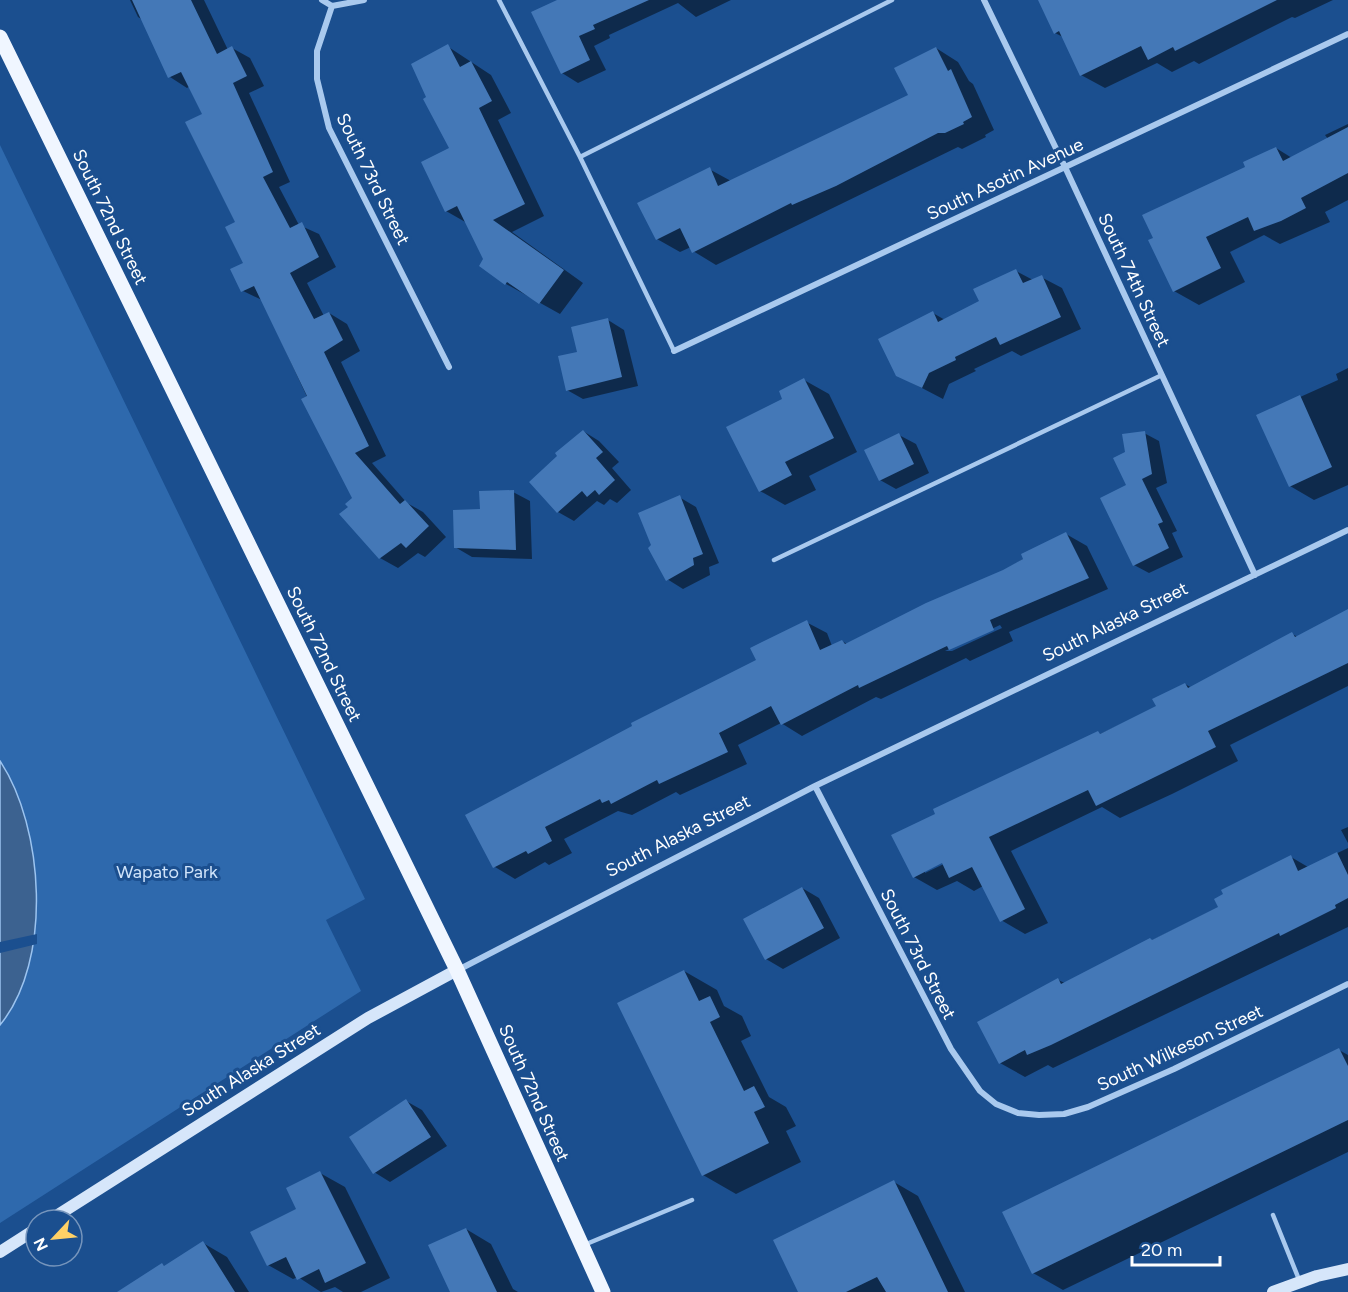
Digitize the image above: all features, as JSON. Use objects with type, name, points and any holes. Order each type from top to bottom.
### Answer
[{"type":"main road","name":"South 72nd Street","points":[[0,39],[457,970],[603,1292]]},
{"type":"street","points":[[322,0],[332,6],[364,0]]},
{"type":"street","name":"South 74th Street","points":[[984,0],[1065,167],[1255,575]]},
{"type":"street","name":"South 73rd Street","points":[[332,6],[317,51],[317,79],[329,128],[448,368]]},
{"type":"street","name":"South Asotin Avenue","points":[[674,351],[1348,34]]},
{"type":"street","name":"South Alaska Street","points":[[69,1208],[368,1018],[457,970],[815,786],[1348,530]]},
{"type":"street","name":"South 73rd Street","points":[[815,786],[956,1058],[980,1091],[996,1104],[1018,1113]]},
{"type":"street","name":"South Wilkeson Street","points":[[1018,1113],[1064,1114],[1088,1107],[1174,1069],[1348,984]]},
{"type":"street","points":[[0,1252],[24,1237]]},
{"type":"street","points":[[1273,1292],[1348,1269]]},
{"type":"lane","points":[[499,0],[580,157],[674,351]]},
{"type":"lane","points":[[580,157],[892,0]]},
{"type":"lane","points":[[774,560],[1162,375]]},
{"type":"lane","points":[[582,1245],[692,1200]]},
{"type":"lane","points":[[1273,1215],[1300,1282]]},
{"type":"green space","name":"Wapato Park","points":[[0,145],[365,899],[326,920],[361,991],[0,1223]]},
{"type":"shaded area","points":[[0,761],[15,789],[26,821],[33,857],[36,894],[35,931],[29,966],[17,998],[0,1025]]},
{"type":"pier","points":[[37,934],[37,944],[0,953],[0,942]]},
{"type":"building","points":[[132,0],[191,0],[217,54],[232,46],[247,76],[233,83],[273,172],[263,177],[290,228],[302,222],[319,257],[290,273],[314,319],[329,312],[343,340],[324,352],[369,446],[355,453],[400,504],[405,500],[429,526],[406,548],[401,543],[379,559],[339,514],[348,507],[345,504],[352,498],[301,399],[307,396],[254,286],[241,292],[230,269],[243,263],[225,227],[235,222],[185,122],[202,114],[181,72],[168,78]]},
{"type":"building","points":[[557,0],[649,0],[593,25],[595,29],[579,36],[590,60],[561,74],[531,12]]},
{"type":"building","points":[[1038,0],[1277,0],[1175,51],[1173,47],[1148,60],[1141,46],[1080,76],[1059,31],[1054,34]]},
{"type":"building","points":[[448,44],[460,67],[471,61],[492,101],[479,108],[525,204],[493,220],[564,270],[539,304],[507,282],[505,285],[479,266],[483,259],[457,206],[445,212],[421,162],[449,148],[423,99],[426,97],[411,64]]},
{"type":"building","points":[[936,47],[948,71],[951,69],[972,117],[963,122],[964,124],[945,133],[938,133],[836,186],[792,205],[791,203],[692,253],[680,228],[656,240],[637,203],[710,167],[718,186],[908,95],[894,68]]},
{"type":"building","points":[[1348,127],[1348,173],[1301,198],[1306,208],[1281,221],[1254,231],[1248,217],[1206,237],[1221,268],[1173,292],[1148,240],[1153,238],[1142,215],[1245,167],[1243,162],[1276,147],[1283,161]]},
{"type":"building","points":[[1016,269],[1023,283],[1042,275],[1061,317],[1000,345],[996,337],[955,357],[956,360],[929,373],[922,388],[896,376],[878,339],[933,311],[938,322],[979,301],[973,289]]},
{"type":"building","points":[[608,318],[622,377],[566,391],[558,356],[577,352],[571,327]]},
{"type":"building","points":[[804,378],[834,438],[785,462],[792,475],[759,492],[726,427],[782,399],[779,391]]},
{"type":"building","points":[[1300,395],[1332,467],[1289,487],[1256,415]]},
{"type":"building","points":[[583,430],[603,452],[596,458],[615,480],[599,495],[595,490],[587,497],[582,491],[557,513],[529,482],[557,456],[555,453]]},
{"type":"building","points":[[1145,431],[1152,474],[1142,479],[1163,522],[1158,524],[1169,548],[1133,566],[1100,498],[1126,485],[1113,458],[1125,452],[1122,434]]},
{"type":"building","points":[[899,433],[914,464],[879,481],[864,450]]},
{"type":"building","points":[[514,490],[516,550],[454,548],[453,510],[480,509],[479,491]]},
{"type":"building","points":[[680,495],[703,554],[693,558],[694,565],[666,581],[648,548],[651,545],[638,513]]},
{"type":"building","points":[[1066,532],[1089,578],[990,620],[994,630],[949,650],[947,646],[859,688],[858,685],[781,725],[771,706],[719,733],[728,752],[659,784],[657,780],[611,804],[609,800],[602,803],[600,799],[545,827],[552,841],[528,854],[526,851],[493,868],[465,815],[632,726],[631,723],[756,660],[750,648],[807,620],[820,650],[842,640],[845,644],[926,603],[1003,570],[1023,559],[1021,554]]},
{"type":"building","points":[[1348,609],[1348,663],[1208,731],[1216,747],[1096,806],[1088,790],[989,837],[1025,909],[1000,922],[972,867],[949,878],[942,863],[913,878],[891,835],[935,814],[933,809],[1098,731],[1100,734],[1156,706],[1152,699],[1185,683],[1188,688],[1292,632],[1295,637]]},
{"type":"building","points":[[1337,852],[1348,875],[1348,898],[1335,905],[1336,908],[1280,936],[1279,933],[1051,1045],[1027,1055],[1025,1050],[999,1064],[977,1022],[1058,978],[1061,984],[1150,938],[1152,940],[1218,907],[1214,899],[1223,894],[1221,890],[1291,855],[1298,871]]},
{"type":"building","points":[[802,887],[824,928],[765,960],[743,919]]},
{"type":"building","points":[[684,970],[699,1001],[710,996],[720,1017],[710,1022],[744,1091],[754,1086],[765,1107],[754,1112],[769,1143],[702,1176],[617,1003]]},
{"type":"building","points":[[1339,1048],[1348,1066],[1348,1120],[1032,1274],[1002,1212]]},
{"type":"building","points":[[406,1099],[431,1137],[373,1174],[349,1137]]},
{"type":"building","points":[[320,1171],[366,1263],[325,1283],[319,1269],[297,1280],[286,1257],[267,1266],[250,1232],[296,1209],[286,1188]]},
{"type":"building","points":[[894,1180],[948,1292],[886,1292],[877,1277],[846,1292],[798,1292],[773,1240]]},
{"type":"building","points":[[466,1228],[497,1292],[450,1292],[428,1245]]},
{"type":"building","points":[[203,1241],[235,1292],[117,1292],[162,1263],[164,1266]]}]
